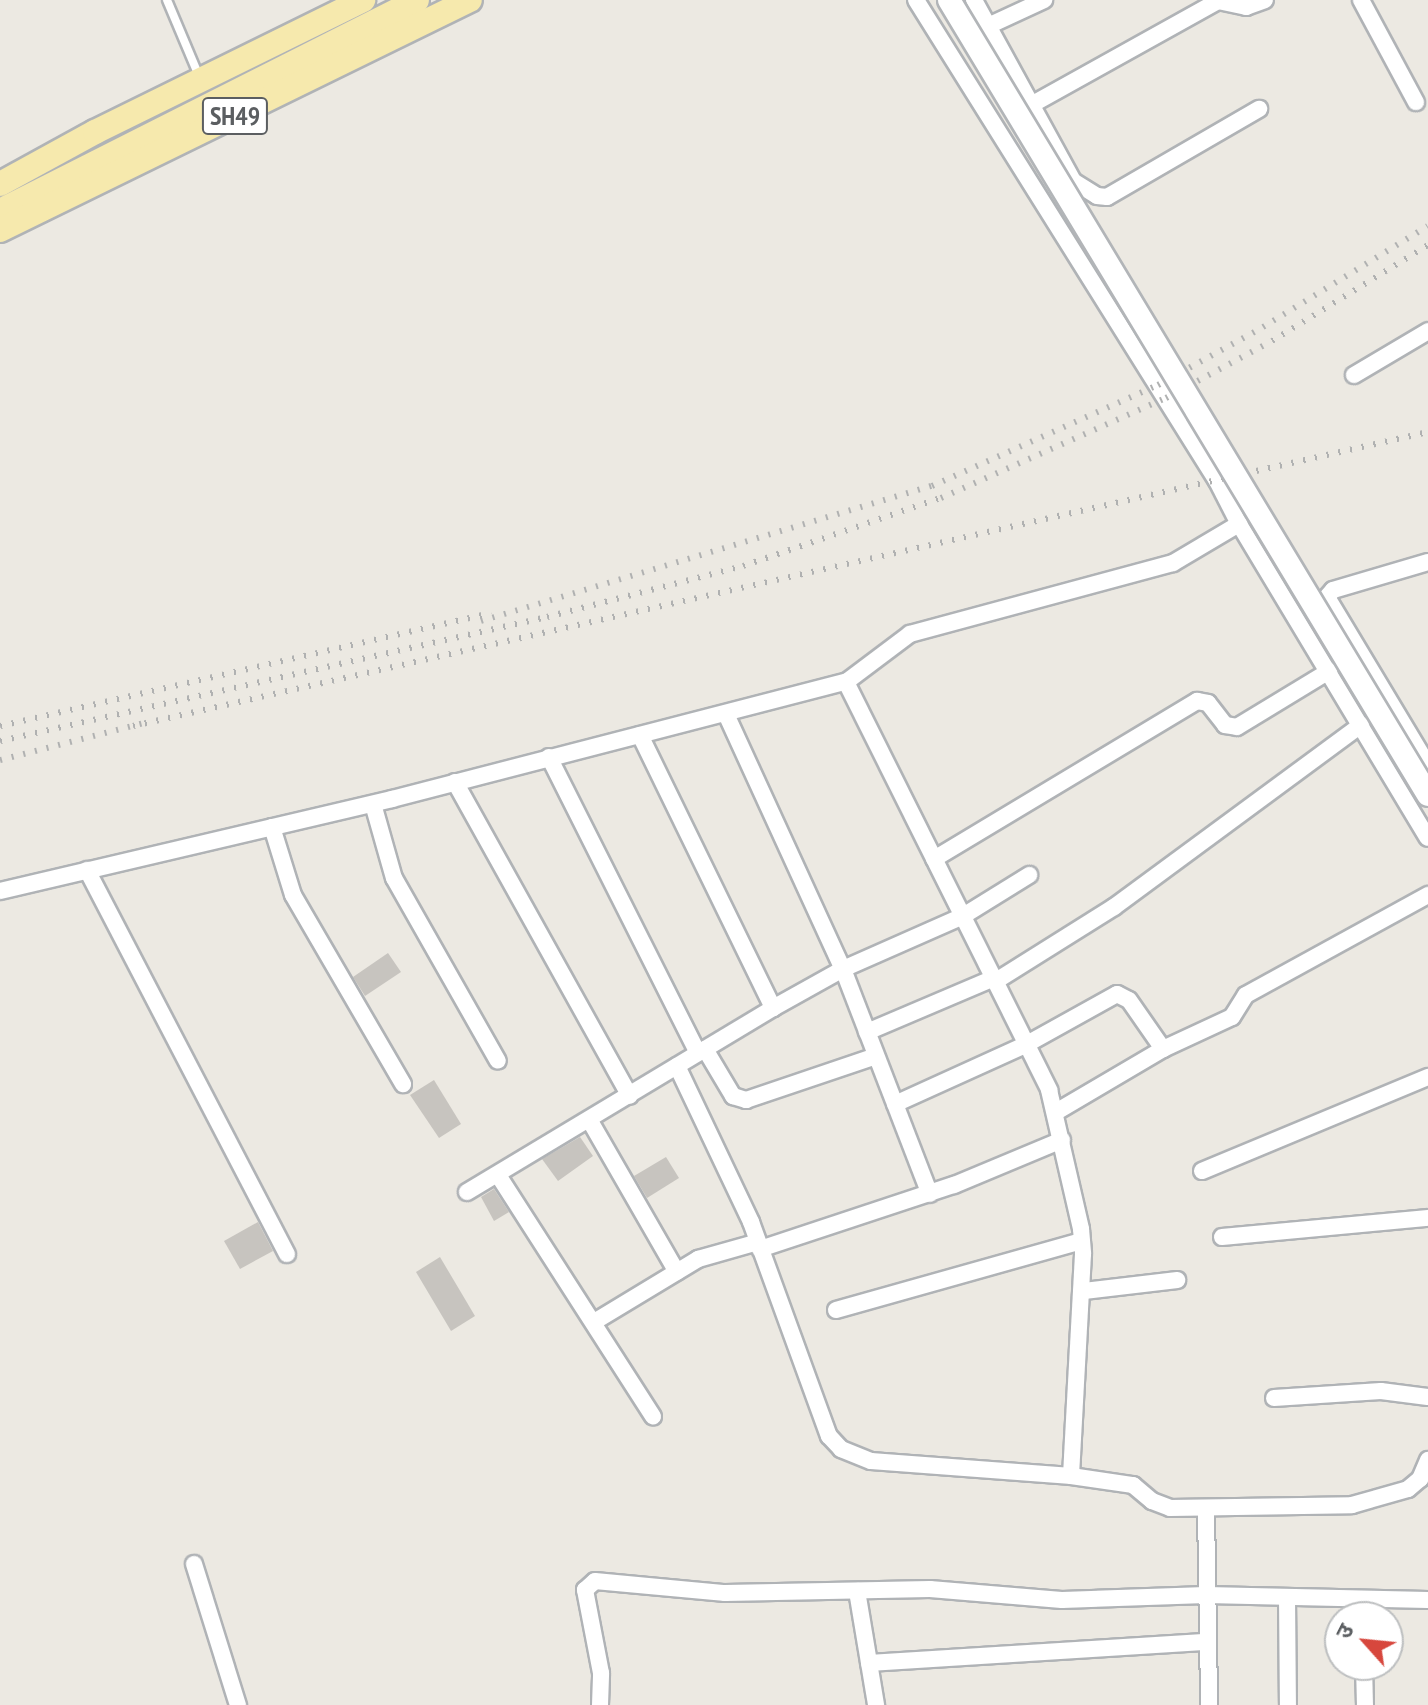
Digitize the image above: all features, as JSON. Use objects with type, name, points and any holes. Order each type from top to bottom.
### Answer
[{"type":"main road","name":"SH49","points":[[0,184],[363,0]]},
{"type":"main road","name":"SH49","points":[[0,211],[417,0]]},
{"type":"main road","name":"SH49","points":[[0,230],[470,0]]},
{"type":"main road","points":[[949,0],[1428,795]]},
{"type":"street","points":[[916,0],[1217,481],[1239,524],[1428,838]]},
{"type":"street","points":[[974,0],[1073,181],[1097,196],[1107,197],[1259,109]]},
{"type":"street","points":[[988,26],[1044,0]]},
{"type":"street","points":[[1031,105],[1218,1],[1246,7],[1265,0]]},
{"type":"street","points":[[1361,0],[1416,102]]},
{"type":"street","points":[[1354,375],[1428,331]]},
{"type":"street","points":[[0,891],[373,804],[846,682],[910,634],[1173,563],[1239,524]]},
{"type":"street","points":[[1428,562],[1333,590],[1327,597],[1428,765]]},
{"type":"street","points":[[934,859],[1197,701],[1208,703],[1225,725],[1237,727],[1329,671]]},
{"type":"street","points":[[846,682],[1027,1044],[1056,1112],[1082,1241],[1084,1291],[1071,1476]]},
{"type":"street","points":[[726,714],[843,969],[930,1194]]},
{"type":"street","points":[[867,1032],[995,980],[1100,917],[1361,725]]},
{"type":"street","points":[[640,735],[773,1008]]},
{"type":"street","points":[[549,757],[702,1051],[733,1096],[746,1100],[876,1056]]},
{"type":"street","points":[[455,782],[630,1096]]},
{"type":"street","points":[[373,804],[394,878],[498,1061]]},
{"type":"street","points":[[272,827],[293,895],[403,1084]]},
{"type":"street","points":[[87,870],[287,1254]]},
{"type":"street","points":[[467,1192],[590,1121],[773,1008],[843,969],[963,916],[1029,875]]},
{"type":"street","points":[[1056,1112],[1163,1049],[1232,1017],[1246,995],[1428,895]]},
{"type":"street","points":[[895,1104],[1027,1044],[1117,994],[1129,1000],[1163,1049]]},
{"type":"street","points":[[677,1066],[759,1245],[829,1436],[841,1449],[871,1461],[1071,1476],[1133,1485],[1152,1501],[1170,1508],[1352,1505],[1408,1489],[1420,1479],[1428,1460]]},
{"type":"street","points":[[1202,1171],[1428,1077]]},
{"type":"street","points":[[590,1121],[677,1272]]},
{"type":"street","points":[[594,1322],[709,1254],[759,1245],[930,1194],[1062,1140]]},
{"type":"street","points":[[498,1175],[653,1416]]},
{"type":"street","points":[[1222,1237],[1428,1218]]},
{"type":"street","points":[[836,1310],[1082,1241]]},
{"type":"street","points":[[1084,1291],[1177,1280]]},
{"type":"street","points":[[1274,1398],[1381,1391],[1428,1397]]},
{"type":"street","points":[[1206,1508],[1209,1705]]},
{"type":"street","points":[[194,1564],[238,1705]]},
{"type":"street","points":[[600,1705],[601,1673],[585,1590],[595,1581],[725,1593],[943,1590],[1062,1600],[1206,1590],[1287,1597],[1428,1600]]},
{"type":"street","points":[[857,1591],[876,1705]]},
{"type":"street","points":[[1287,1597],[1288,1705]]},
{"type":"street","points":[[869,1663],[1207,1642]]},
{"type":"street","points":[[1364,1681],[1365,1705]]},
{"type":"lane","points":[[167,0],[201,80]]},
{"type":"building","points":[[388,953],[401,972],[365,996],[353,977]]},
{"type":"building","points":[[434,1080],[461,1124],[439,1138],[410,1095]]},
{"type":"building","points":[[580,1137],[593,1156],[558,1181],[542,1159]]},
{"type":"building","points":[[666,1157],[679,1178],[647,1198],[634,1176]]},
{"type":"building","points":[[494,1189],[509,1212],[494,1221],[481,1197]]},
{"type":"building","points":[[258,1222],[273,1251],[240,1269],[224,1241]]},
{"type":"building","points":[[440,1257],[475,1316],[451,1331],[416,1272]]},
{"type":"railway","points":[[481,621],[932,486],[1158,385],[1263,327],[1428,226]]},
{"type":"railway","points":[[0,741],[547,617],[743,566],[941,498],[1166,398],[1272,341],[1428,245]]},
{"type":"railway","points":[[133,726],[1428,432]]},
{"type":"railway","points":[[0,726],[491,613]]},
{"type":"railway","points":[[0,760],[144,723]]}]
